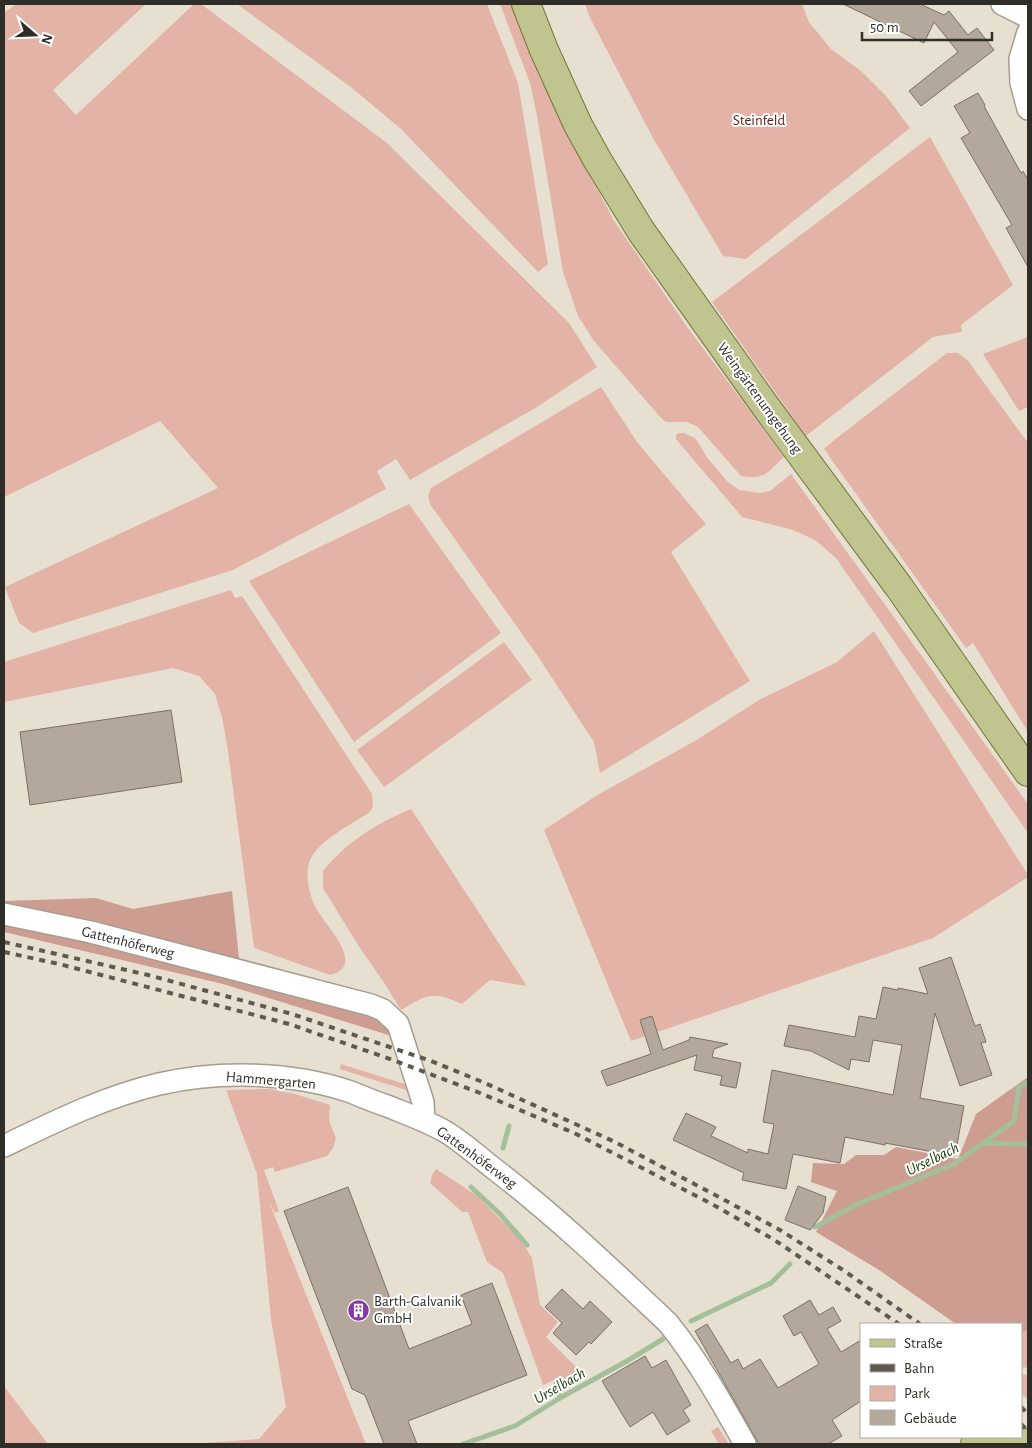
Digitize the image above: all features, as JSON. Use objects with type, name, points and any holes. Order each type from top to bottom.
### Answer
[{"type":"main road","name":"Weingärtenumgehung","points":[[526,4],[544,50],[578,125],[636,224],[766,407],[899,586],[1028,772]]},
{"type":"main road","points":[[973,1444],[994,1438]]},
{"type":"main road","points":[[973,1444],[1028,1443]]},
{"type":"street","points":[[1002,4],[1028,17]]},
{"type":"street","points":[[1028,32],[1020,59],[1021,83],[1028,109]]},
{"type":"street","name":"Gattenhöferweg","points":[[4,914],[91,932],[371,1004],[383,1010],[398,1024],[423,1102],[424,1121],[448,1133],[521,1190],[583,1242],[674,1331],[728,1414],[745,1444]]},
{"type":"street","name":"Hammergarten","points":[[4,1146],[63,1118],[122,1094],[178,1081],[232,1075],[290,1079],[320,1084],[350,1092],[424,1121]]},
{"type":"green space","points":[[16,4],[146,4],[53,90],[76,115],[194,4],[201,4],[387,143],[569,323],[597,367],[537,407],[410,480],[396,459],[377,471],[386,489],[233,570],[33,633],[19,623],[5,587],[218,488],[160,421],[4,497],[4,13]]},
{"type":"green space","points":[[237,4],[487,4],[518,83],[548,264],[538,272],[401,129],[352,88]]},
{"type":"green space","points":[[500,4],[518,4],[535,54],[541,80],[614,221],[688,328],[784,457],[766,474],[756,477],[741,476],[698,427],[687,422],[666,422],[661,418],[594,341],[578,316],[563,272],[530,83]]},
{"type":"green space","name":"Steinfeld","points":[[585,4],[802,4],[809,22],[831,49],[861,71],[887,97],[910,128],[746,259],[723,256],[653,138],[590,18]]},
{"type":"green space","points":[[930,137],[1013,285],[961,325],[962,332],[933,337],[806,436],[712,302]]},
{"type":"green space","points":[[1028,337],[1028,407],[1019,411],[983,354]]},
{"type":"green space","points":[[947,353],[958,353],[968,361],[1028,443],[1028,732],[973,643],[966,648],[824,449]]},
{"type":"green space","points":[[601,387],[637,442],[706,524],[671,552],[750,681],[600,773],[594,742],[537,655],[430,504],[428,496],[431,488]]},
{"type":"green space","points":[[679,433],[695,438],[709,460],[727,481],[739,490],[760,493],[770,491],[791,474],[1028,804],[1028,833],[836,558],[815,540],[793,530],[742,517],[676,439],[676,435]]},
{"type":"green space","points":[[409,504],[501,633],[354,742],[249,581]]},
{"type":"green space","points":[[231,590],[235,598],[242,596],[372,794],[373,806],[370,812],[326,841],[313,855],[309,863],[308,882],[313,901],[336,936],[345,955],[345,964],[340,970],[330,975],[254,948],[222,717],[215,694],[199,676],[173,668],[4,702],[4,662]]},
{"type":"green space","points":[[874,631],[1028,877],[933,938],[631,1041],[544,830],[599,794],[695,741],[759,700],[837,662]]},
{"type":"green space","points":[[504,642],[532,680],[384,787],[357,750]]},
{"type":"green space","points":[[411,809],[527,986],[490,980],[462,1004],[443,997],[430,996],[418,1000],[401,1010],[358,945],[323,888],[323,871],[332,860],[363,834]]},
{"type":"green space","points":[[341,1064],[411,1086],[409,1091],[340,1069]]},
{"type":"green space","points":[[269,1089],[295,1094],[330,1105],[329,1121],[336,1138],[333,1148],[327,1156],[275,1172],[273,1167],[264,1170],[279,1211],[275,1213],[269,1202],[366,1444],[190,1444],[259,1439],[286,1407],[271,1319],[257,1174],[226,1090]]},
{"type":"green space","points":[[436,1169],[476,1195],[521,1240],[532,1258],[540,1305],[558,1322],[546,1337],[578,1369],[561,1384],[559,1378],[543,1385],[503,1273],[487,1262],[468,1212],[462,1212],[430,1183]]},
{"type":"green space","points":[[1028,1331],[1028,1368],[1022,1367],[1022,1332]]},
{"type":"green space","points":[[1022,1374],[1028,1375],[1028,1399],[1022,1395]]},
{"type":"green space","points":[[4,1386],[48,1444],[4,1444]]},
{"type":"green space","points":[[718,1427],[729,1444],[719,1444],[711,1431]]},
{"type":"shaded area","points":[[232,891],[241,977],[357,1005],[392,1029],[395,1037],[223,984],[4,932],[4,901],[96,898],[133,909]]},
{"type":"shaded area","points":[[1028,1077],[1028,1331],[1022,1332],[1022,1323],[955,1323],[879,1270],[816,1232],[837,1191],[811,1182],[813,1163],[844,1164],[856,1155],[884,1155],[896,1147],[958,1159],[976,1114]]},
{"type":"building","points":[[843,4],[920,4],[944,15],[949,11],[968,35],[977,28],[994,50],[921,106],[909,91],[958,52],[934,22],[924,43]]},
{"type":"building","points":[[978,93],[1021,173],[1023,171],[1028,180],[1028,267],[1006,228],[1012,225],[961,138],[970,133],[954,106]]},
{"type":"building","points":[[171,710],[182,782],[30,805],[20,732]]},
{"type":"building","points":[[951,957],[975,1026],[980,1024],[986,1042],[981,1043],[992,1075],[960,1086],[935,1013],[920,1098],[964,1106],[955,1156],[845,1137],[840,1163],[793,1154],[786,1189],[742,1180],[744,1173],[673,1140],[686,1113],[716,1127],[711,1136],[748,1153],[748,1149],[768,1154],[774,1124],[763,1122],[772,1070],[893,1095],[902,1045],[873,1040],[869,1062],[851,1059],[849,1070],[811,1051],[784,1046],[789,1025],[855,1037],[859,1016],[876,1019],[883,987],[928,994],[919,968]]},
{"type":"building","points":[[652,1016],[663,1050],[689,1040],[690,1037],[728,1044],[714,1049],[712,1057],[741,1063],[736,1088],[720,1085],[722,1076],[694,1070],[697,1055],[607,1086],[601,1071],[651,1054],[640,1020]]},
{"type":"building","points":[[798,1186],[826,1197],[823,1213],[810,1230],[785,1220]]},
{"type":"building","name":"Barth-Galvanik GmbH","points":[[348,1187],[409,1349],[472,1324],[461,1295],[492,1283],[527,1375],[408,1421],[417,1444],[384,1444],[365,1395],[352,1389],[284,1211]]},
{"type":"building","points":[[562,1289],[583,1309],[590,1301],[612,1322],[591,1344],[589,1342],[576,1355],[553,1333],[562,1323],[545,1307]]},
{"type":"building","points":[[810,1300],[819,1315],[833,1307],[841,1321],[827,1329],[841,1352],[860,1341],[860,1402],[832,1420],[842,1436],[828,1444],[759,1444],[695,1331],[707,1324],[731,1363],[738,1359],[743,1369],[760,1359],[778,1388],[819,1364],[801,1332],[794,1336],[783,1316]]},
{"type":"building","points":[[645,1356],[652,1368],[666,1360],[691,1405],[683,1410],[690,1421],[667,1435],[653,1412],[630,1427],[602,1381]]},
{"type":"waterway","name":"Urselbach","points":[[815,1227],[860,1203],[954,1164],[1014,1121],[1019,1087],[1028,1082]]},
{"type":"waterway","points":[[503,1148],[509,1126]]},
{"type":"waterway","points":[[984,1143],[1028,1144]]},
{"type":"waterway","points":[[471,1187],[500,1214],[527,1245]]},
{"type":"waterway","name":"Urselbach","points":[[691,1321],[771,1283],[790,1264]]},
{"type":"waterway","name":"Urselbach","points":[[463,1444],[515,1426],[663,1339]]},
{"type":"waterway","points":[[556,1384],[560,1398]]},
{"type":"railway","points":[[4,942],[148,975],[292,1014],[431,1061],[485,1083],[615,1142],[780,1230],[843,1270],[919,1323]]},
{"type":"railway","points":[[4,952],[59,964],[289,1024],[480,1093],[574,1133],[710,1203],[773,1239],[898,1323]]},
{"type":"railway","points":[[1022,1408],[1028,1414]]},
{"type":"railway","points":[[1022,1425],[1028,1431]]},
{"type":"place","name":"Barth-Galvanik GmbH","points":[[358,1310]]}]
